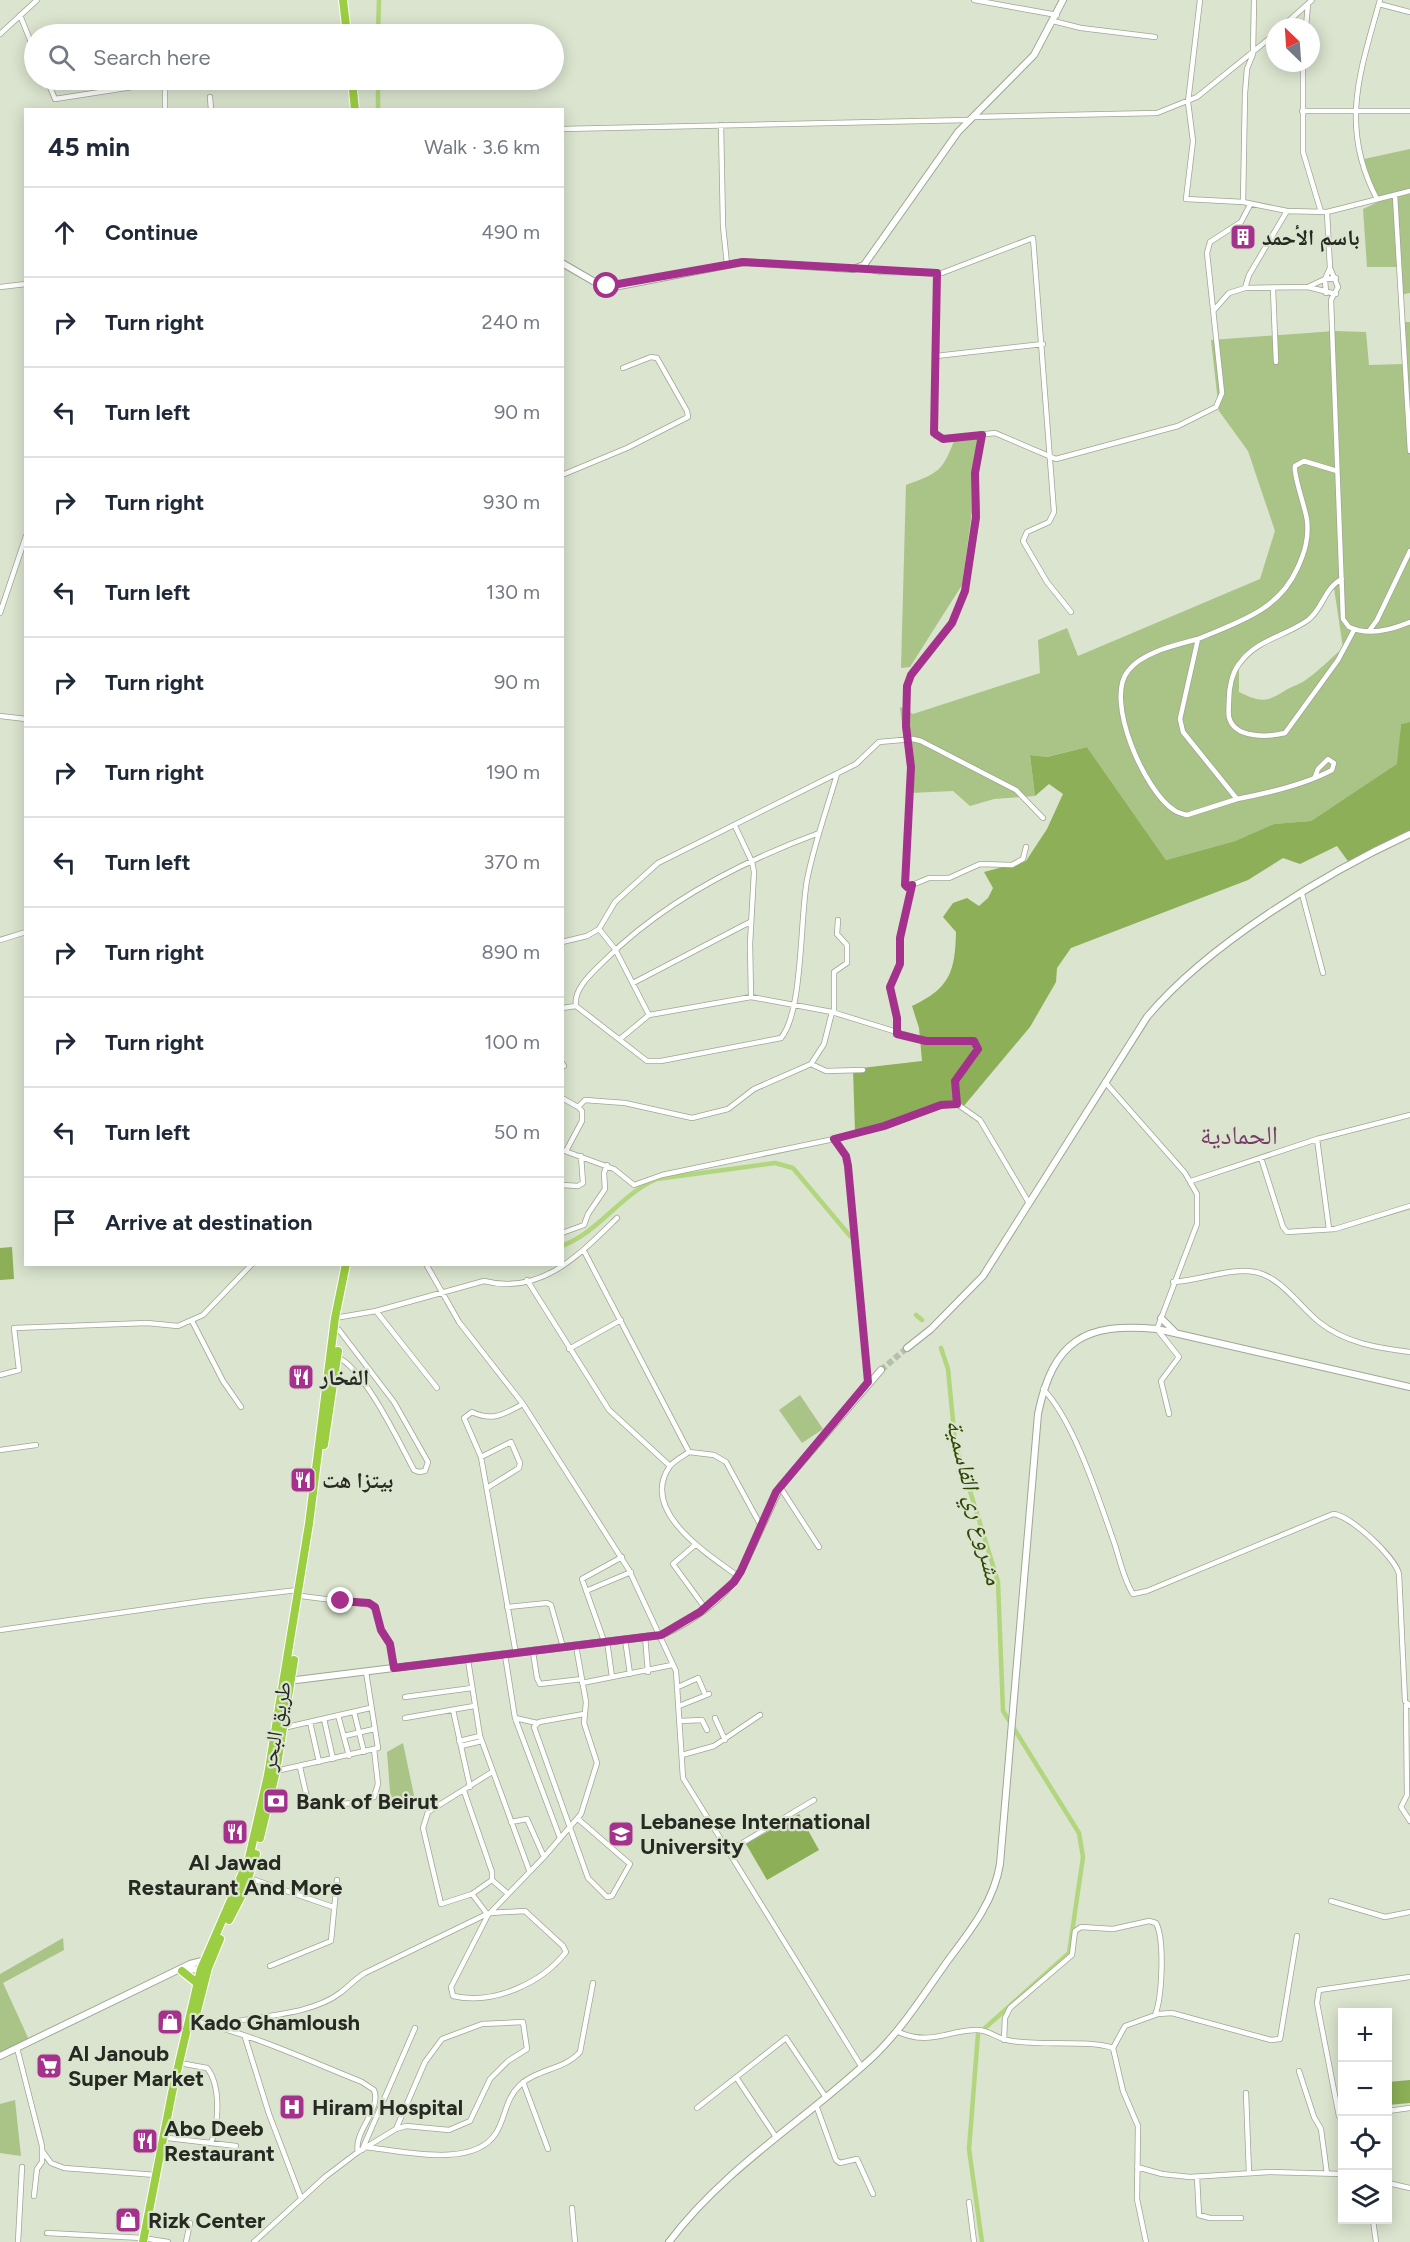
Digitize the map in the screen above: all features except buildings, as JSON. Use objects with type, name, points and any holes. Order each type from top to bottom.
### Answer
[{"type":"highway","points":[[344,0],[346,24]]},
{"type":"highway","points":[[353,90],[355,108]]},
{"type":"highway","name":"طريق البحر","points":[[336,1352],[339,1304],[346,1266]]},
{"type":"highway","name":"طريق البحر","points":[[146,2240],[156,2175],[197,1983],[249,1878],[276,1771],[330,1377],[336,1352],[338,1318]]},
{"type":"highway","name":"طريق البحر","points":[[146,2240],[206,1964],[249,1858],[288,1681]]},
{"type":"highway","points":[[180,1970],[197,1983]]},
{"type":"main road","points":[[564,264],[593,281],[614,287],[727,264],[752,262],[858,267],[872,256],[914,192],[970,118],[1034,55],[1063,0]]},
{"type":"main road","points":[[907,1348],[931,1329],[983,1276],[1105,1082],[1162,998],[1213,954],[1302,894],[1350,864],[1410,834]]},
{"type":"main road","points":[[1161,1318],[1177,1335]]},
{"type":"main road","points":[[669,2242],[699,2206],[776,2137],[861,2066],[896,2031],[979,1917],[997,1880],[1013,1725],[1033,1463],[1043,1389],[1049,1374],[1061,1356],[1094,1332],[1113,1328],[1157,1329],[1410,1387]]},
{"type":"main road","points":[[288,1681],[661,1635],[686,1622],[726,1591],[738,1576],[780,1487],[868,1382],[881,1370]]},
{"type":"main road","points":[[0,2056],[180,1970],[206,1964]]},
{"type":"street","points":[[0,34],[37,0]]},
{"type":"street","points":[[974,0],[1055,18],[1081,28],[1155,37]]},
{"type":"street","points":[[1200,0],[1188,102],[1193,141],[1186,199],[1243,202],[1287,211],[1324,212],[1410,191]]},
{"type":"street","points":[[1243,202],[1245,93],[1247,69],[1253,54],[1254,0]]},
{"type":"street","points":[[1292,18],[1310,2]]},
{"type":"street","points":[[1307,18],[1310,2]]},
{"type":"street","points":[[1377,200],[1365,169],[1355,110],[1363,58],[1379,2],[1410,12]]},
{"type":"street","points":[[20,15],[24,25]]},
{"type":"street","points":[[564,129],[1141,115],[1157,113],[1188,102],[1266,42]]},
{"type":"street","points":[[1303,72],[1304,159],[1324,212],[1330,268],[1336,278],[1336,294],[1331,300]]},
{"type":"street","points":[[51,90],[55,99],[113,90]]},
{"type":"street","points":[[165,90],[165,108]]},
{"type":"street","points":[[210,97],[211,108]]},
{"type":"street","points":[[1302,111],[1410,111]]},
{"type":"street","points":[[721,125],[723,226],[727,264]]},
{"type":"street","points":[[1395,195],[1410,451]]},
{"type":"street","points":[[937,273],[934,427],[936,436],[943,439],[995,433],[1049,458],[1076,455],[1178,426],[1216,406],[1222,393],[1214,310],[1209,285],[1209,245],[1213,239],[1241,222],[1250,205]]},
{"type":"street","points":[[1245,288],[1249,275],[1287,211]]},
{"type":"street","points":[[858,267],[881,272],[937,273],[973,262],[1033,238],[1043,344],[1054,512],[1049,522],[1027,532],[1023,541],[1047,582],[1071,612]]},
{"type":"street","points":[[1330,268],[1325,279],[1325,291],[1331,300],[1343,619],[1354,630],[1368,631],[1384,631],[1410,622]]},
{"type":"street","points":[[1308,287],[1325,279],[1336,278]]},
{"type":"street","points":[[0,287],[24,284]]},
{"type":"street","points":[[1214,310],[1229,293],[1245,288],[1308,287],[1336,294]]},
{"type":"street","points":[[1274,289],[1276,362]]},
{"type":"street","points":[[936,356],[1043,344]]},
{"type":"street","points":[[564,474],[627,448],[688,417],[687,411],[657,358],[651,357],[623,368]]},
{"type":"street","points":[[982,435],[975,473],[976,517],[965,591],[952,623],[911,675],[906,705],[911,777],[905,885],[907,887],[929,878],[950,878],[980,864],[1012,865],[1023,859],[1026,847]]},
{"type":"street","points":[[1315,777],[1187,816],[1173,810],[1131,749],[1119,685],[1126,672],[1136,662],[1256,615],[1285,591],[1304,554],[1308,536],[1303,496],[1295,466],[1304,461],[1337,471]]},
{"type":"street","points":[[0,613],[24,542]]},
{"type":"street","points":[[1368,631],[1377,620],[1410,551]]},
{"type":"street","points":[[1342,579],[1325,593],[1307,621],[1264,641],[1251,650],[1237,666],[1229,691],[1229,718],[1235,728],[1250,734],[1271,736],[1285,733],[1338,660],[1354,630]]},
{"type":"street","points":[[1377,620],[1384,631]]},
{"type":"street","points":[[1198,639],[1180,719],[1183,732],[1237,799]]},
{"type":"street","points":[[0,716],[24,719]]},
{"type":"street","points":[[564,942],[587,936],[599,929],[615,902],[658,863],[735,826],[778,801],[837,774],[863,758],[879,742],[909,739],[921,741],[1016,790],[1043,818]]},
{"type":"street","points":[[564,1008],[576,1006],[643,1058],[652,1061],[776,1041],[785,1033],[794,1004],[804,899],[819,833],[837,774]]},
{"type":"street","points":[[735,826],[752,862],[751,997]]},
{"type":"street","points":[[576,1006],[577,993],[615,949],[683,896],[752,862],[819,833]]},
{"type":"street","points":[[897,1034],[897,1018],[890,987],[900,964],[900,938],[912,885]]},
{"type":"street","points":[[1302,894],[1323,973]]},
{"type":"street","points":[[578,1107],[588,1099],[700,1118],[728,1109],[754,1089],[811,1064],[824,1044],[833,1012],[834,972],[845,965],[847,955],[847,945],[837,934],[838,920]]},
{"type":"street","points":[[633,983],[750,922]]},
{"type":"street","points":[[599,929],[615,949],[648,1015]]},
{"type":"street","points":[[0,940],[24,933]]},
{"type":"street","points":[[620,1039],[648,1015],[751,997],[794,1004],[833,1012],[897,1034],[926,1041],[976,1042],[975,1055],[955,1081],[957,1104]]},
{"type":"street","points":[[811,1064],[826,1071],[863,1070]]},
{"type":"street","points":[[1105,1082],[1191,1181],[1199,1204],[1197,1224],[1157,1329],[1179,1357],[1161,1382],[1169,1414]]},
{"type":"street","points":[[564,1099],[582,1111],[582,1120],[564,1150],[606,1165],[634,1185],[700,1166],[834,1139],[884,1126],[941,1105],[957,1104],[980,1120],[1030,1204]]},
{"type":"street","points":[[1191,1181],[1317,1139],[1410,1115]]},
{"type":"street","points":[[834,1139],[846,1156],[848,1166],[868,1382]]},
{"type":"street","points":[[1317,1139],[1329,1229]]},
{"type":"street","points":[[564,1185],[578,1186],[583,1183],[581,1156]]},
{"type":"street","points":[[1261,1158],[1284,1230],[1329,1229],[1410,1206]]},
{"type":"street","points":[[564,1232],[584,1225],[588,1214],[605,1189],[606,1165]]},
{"type":"street","points":[[338,1318],[376,1311],[484,1281],[499,1285],[558,1271],[584,1251],[616,1218]]},
{"type":"street","points":[[584,1251],[688,1452]]},
{"type":"street","points":[[0,1375],[19,1370],[14,1328],[147,1323],[172,1327],[192,1321],[209,1310],[250,1266]]},
{"type":"street","points":[[427,1266],[459,1322],[523,1404],[631,1572],[661,1635],[678,1687],[683,1778],[861,2066]]},
{"type":"street","points":[[1173,1282],[1199,1280],[1242,1271],[1261,1273],[1334,1332],[1367,1345],[1410,1352]]},
{"type":"street","points":[[527,1280],[609,1410],[670,1466]]},
{"type":"street","points":[[376,1311],[437,1388]]},
{"type":"street","points":[[569,1349],[621,1320]]},
{"type":"street","points":[[192,1321],[223,1381],[241,1407]]},
{"type":"street","points":[[336,1352],[348,1362],[384,1415],[414,1470],[425,1471],[428,1462],[397,1407],[358,1352],[339,1330]]},
{"type":"street","points":[[348,1362],[358,1352]]},
{"type":"street","points":[[1043,1389],[1054,1400],[1073,1438],[1098,1499],[1132,1594],[1146,1592],[1333,1514],[1346,1519],[1396,1563],[1399,1574],[1408,1705],[1407,1795],[1402,1804],[1403,1814],[1410,1821]]},
{"type":"street","points":[[516,1654],[481,1457],[465,1416],[472,1412],[487,1418],[496,1418],[523,1404]]},
{"type":"street","points":[[384,1415],[397,1407]]},
{"type":"street","points":[[481,1457],[511,1442],[520,1463],[519,1468],[487,1488]]},
{"type":"street","points":[[0,1450],[36,1445]]},
{"type":"street","points":[[738,1576],[695,1545],[676,1524],[663,1498],[663,1486],[670,1466],[688,1452],[714,1455],[726,1462],[761,1526]]},
{"type":"street","points":[[780,1487],[819,1547]]},
{"type":"street","points":[[695,1545],[673,1564],[705,1608]]},
{"type":"street","points":[[612,1677],[606,1641],[582,1579],[585,1575],[622,1557]]},
{"type":"street","points":[[586,1591],[631,1572]]},
{"type":"street","points":[[0,1630],[203,1601],[300,1593],[372,1605],[378,1612],[381,1630],[390,1644],[394,1668]]},
{"type":"street","points":[[507,1607],[547,1603],[551,1605],[563,1647]]},
{"type":"street","points":[[645,1636],[648,1672]]},
{"type":"street","points":[[625,1639],[630,1674]]},
{"type":"street","points":[[215,2026],[305,2008],[340,1993],[346,1985],[365,1973],[489,1914],[525,1911],[563,1946],[566,1952],[541,1976],[514,1990],[464,1999],[453,1996],[451,1986],[489,1914],[578,1819],[597,1763],[584,1714],[585,1702],[576,1646]]},
{"type":"street","points":[[533,1652],[540,1684],[648,1672],[672,1665]]},
{"type":"street","points":[[505,1655],[515,1718],[560,1839]]},
{"type":"street","points":[[468,1660],[481,1739],[529,1870]]},
{"type":"street","points":[[276,1771],[349,1756],[379,1746],[370,1708],[366,1672]]},
{"type":"street","points":[[678,1687],[698,1678],[707,1693],[679,1706]]},
{"type":"street","points":[[405,1698],[472,1688]]},
{"type":"street","points":[[405,1718],[474,1706]]},
{"type":"street","points":[[283,1728],[370,1708]]},
{"type":"street","points":[[453,1710],[470,1787]]},
{"type":"street","points":[[354,1712],[364,1752]]},
{"type":"street","points":[[515,1718],[537,1723],[584,1714]]},
{"type":"street","points":[[682,1755],[699,1752],[725,1740],[760,1714]]},
{"type":"street","points":[[338,1715],[349,1756]]},
{"type":"street","points":[[680,1721],[698,1718],[702,1720],[707,1730]]},
{"type":"street","points":[[715,1718],[725,1740]]},
{"type":"street","points":[[324,1719],[333,1759]]},
{"type":"street","points":[[310,1722],[319,1762]]},
{"type":"street","points":[[537,1723],[534,1727],[590,1881],[607,1897],[612,1896],[630,1864],[578,1819]]},
{"type":"street","points":[[344,1736],[374,1729]]},
{"type":"street","points":[[460,1744],[481,1739]]},
{"type":"street","points":[[300,1767],[309,1802],[313,1808],[366,1802],[373,1799],[378,1784],[374,1749]]},
{"type":"street","points":[[492,1772],[428,1812],[423,1828],[439,1902],[448,1904],[472,1894],[492,1880]]},
{"type":"street","points":[[464,1791],[492,1872],[492,1880],[507,1893]]},
{"type":"street","points":[[729,1851],[814,1800]]},
{"type":"street","points":[[1402,1804],[1410,1806]]},
{"type":"street","points":[[511,1822],[527,1819],[544,1857]]},
{"type":"street","points":[[249,1878],[333,1907]]},
{"type":"street","points":[[270,1966],[331,1941],[337,1880]]},
{"type":"street","points":[[472,1894],[489,1914]]},
{"type":"street","points":[[1331,1901],[1385,1917],[1410,1912]]},
{"type":"street","points":[[1004,2040],[1005,2018],[1010,2008],[1072,1955],[1075,1931],[1081,1927],[1098,1930],[1149,1921],[1156,1923],[1161,1944],[1158,2004],[1155,2015]]},
{"type":"street","points":[[1146,2242],[1137,2199],[1138,2126],[1123,2091],[1113,2049],[1125,2026],[1155,2015],[1172,2013],[1271,2040],[1280,2039],[1297,1936]]},
{"type":"street","points":[[1338,2111],[1317,2002],[1319,1990],[1410,1977]]},
{"type":"street","points":[[194,2021],[215,2026],[353,2078],[374,2090],[376,2094],[374,2103],[356,2143],[362,2150],[453,2156],[472,2150],[495,2135],[506,2103],[523,2082],[578,2055],[586,2030],[593,1983]]},
{"type":"street","points":[[254,2242],[301,2198],[362,2150],[396,2128],[406,2126],[449,2130],[470,2121],[490,2079],[504,2065],[527,2049],[523,2022],[482,2024],[448,2035],[436,2043],[425,2062],[396,2128]]},
{"type":"street","points":[[362,2150],[415,2028]]},
{"type":"street","points":[[896,2031],[910,2036],[939,2038],[978,2030],[989,2032],[1004,2040],[1113,2049]]},
{"type":"street","points":[[245,2037],[269,2114],[301,2198]]},
{"type":"street","points":[[697,2108],[786,2038],[825,2096]]},
{"type":"street","points":[[16,2048],[42,2146],[48,2160],[60,2167],[156,2175]]},
{"type":"street","points":[[185,2064],[207,2068],[210,2073],[216,2099],[211,2143]]},
{"type":"street","points":[[1299,2071],[1314,2117],[1321,2129],[1327,2174]]},
{"type":"street","points":[[736,2077],[776,2137]]},
{"type":"street","points":[[523,2082],[549,2149]]},
{"type":"street","points":[[1246,2093],[1249,2173]]},
{"type":"street","points":[[816,2104],[836,2160],[840,2163],[857,2159],[873,2194]]},
{"type":"street","points":[[1392,2110],[1410,2108]]},
{"type":"street","points":[[168,2138],[236,2146]]},
{"type":"street","points":[[34,2196],[37,2169],[42,2162],[42,2146]]},
{"type":"street","points":[[18,2242],[22,2167]]},
{"type":"street","points":[[1137,2167],[1162,2174],[1197,2177],[1249,2173],[1338,2174]]},
{"type":"street","points":[[1197,2177],[1199,2215],[1210,2218],[1241,2218]]},
{"type":"street","points":[[1392,2184],[1410,2188]]},
{"type":"street","points":[[969,2202],[974,2242]]},
{"type":"street","points":[[572,2208],[575,2242]]},
{"type":"street","points":[[186,2242],[190,2223]]},
{"type":"street","points":[[1374,2224],[1376,2242]]},
{"type":"street","points":[[47,2233],[168,2242]]},
{"type":"street","points":[[263,2235],[266,2242]]},
{"type":"green space","points":[[1410,149],[1410,293],[1399,295],[1397,267],[1367,267],[1363,209],[1378,202],[1364,159]]},
{"type":"green space","points":[[1401,322],[1410,322],[1410,722],[1401,724],[1398,764],[1311,821],[1274,824],[1235,841],[1166,860],[1087,747],[1046,757],[1030,755],[1035,796],[994,799],[970,806],[953,791],[910,793],[900,707],[913,714],[1040,673],[1038,640],[1067,628],[1078,656],[1260,579],[1275,531],[1248,451],[1219,411],[1211,340],[1335,331],[1366,332],[1369,365],[1404,364]],"holes":[[[1334,588],[1343,648],[1305,681],[1274,697],[1264,700],[1239,692],[1239,660],[1243,654],[1300,626],[1313,616]]]},
{"type":"green space","points":[[983,432],[962,585],[910,667],[901,668],[906,485],[933,474],[947,458],[955,438]]},
{"type":"green space","points":[[1410,722],[1410,834],[1350,864],[1337,846],[1300,864],[1283,858],[1248,880],[1071,948],[1057,968],[1056,982],[1030,1027],[963,1107],[949,1104],[905,1119],[855,1132],[853,1069],[922,1061],[919,1028],[912,1006],[935,992],[948,977],[952,968],[956,932],[943,917],[953,903],[967,898],[979,906],[988,898],[993,888],[984,872],[1026,861],[1047,829],[1063,794],[1049,784],[1035,796],[1030,755],[1047,757],[1087,747],[1166,860],[1235,841],[1274,824],[1311,821],[1397,764],[1401,724]]},
{"type":"green space","points":[[12,1247],[14,1279],[0,1280],[0,1248]]},
{"type":"green space","points":[[800,1395],[823,1429],[802,1443],[779,1410]]},
{"type":"green space","points":[[403,1743],[415,1800],[391,1804],[387,1752]]},
{"type":"green space","points":[[799,1814],[819,1850],[767,1880],[746,1844]]},
{"type":"green space","points":[[63,1938],[64,1950],[3,1983],[30,2042],[0,2056],[0,1974]]},
{"type":"green space","points":[[1410,2080],[1410,2103],[1392,2105],[1392,2082]]},
{"type":"green space","points":[[15,2100],[21,2156],[0,2153],[0,2104]]},
{"type":"waterway","name":"مشروع ري القاسمية","points":[[378,24],[379,0]]},
{"type":"waterway","name":"مشروع ري القاسمية","points":[[378,90],[378,108]]},
{"type":"waterway","name":"مشروع ري القاسمية","points":[[564,1245],[588,1232],[633,1193],[657,1179],[775,1163],[793,1168],[850,1236]]},
{"type":"waterway","name":"مشروع ري القاسمية","points":[[916,1315],[922,1320]]},
{"type":"waterway","name":"مشروع ري القاسمية","points":[[941,1348],[948,1369],[955,1442],[998,1582],[1003,1711],[1079,1833],[1083,1857],[1069,1953],[985,2028]]},
{"type":"waterway","name":"مشروع ري القاسمية","points":[[978,2034],[969,2149],[982,2242]]},
{"type":"tunnel","points":[[881,1370],[907,1348]]},
{"type":"place","name":"باسم الأحمد","points":[[1243,237]]},
{"type":"place","name":"الفخار","points":[[301,1377]]},
{"type":"place","name":"بيتزا هت","points":[[303,1480]]},
{"type":"place","name":"Bank of Beirut","points":[[276,1801]]},
{"type":"place","name":"Al Jawad Restaurant And More","points":[[235,1832]]},
{"type":"place","name":"Lebanese International University","points":[[621,1834]]},
{"type":"place","name":"Kado Ghamloush","points":[[170,2022]]},
{"type":"place","name":"Al Janoub Super Market","points":[[49,2066]]},
{"type":"place","name":"Hiram Hospital","points":[[292,2107]]},
{"type":"place","name":"Abo Deeb Restaurant","points":[[145,2141]]},
{"type":"place","name":"Rizk Center","points":[[128,2220]]},
{"type":"district","name":"الحمادية","points":[[1239,1135]]},
{"type":"route","points":[[341,1601],[369,1603],[375,1607],[381,1630],[390,1644],[394,1668],[661,1635],[686,1622],[726,1591],[741,1571],[776,1492],[868,1382],[848,1166],[846,1156],[834,1139],[884,1126],[941,1105],[957,1104],[955,1081],[978,1049],[978,1044],[974,1041],[926,1041],[897,1034],[897,1018],[890,987],[900,964],[899,950],[904,911],[912,885],[905,886],[911,767],[906,726],[907,686],[911,675],[952,623],[965,591],[976,517],[975,473],[982,445],[982,435],[943,439],[938,438],[934,433],[937,273],[881,272],[858,267],[853,269],[743,262],[614,287],[607,286]]}]
